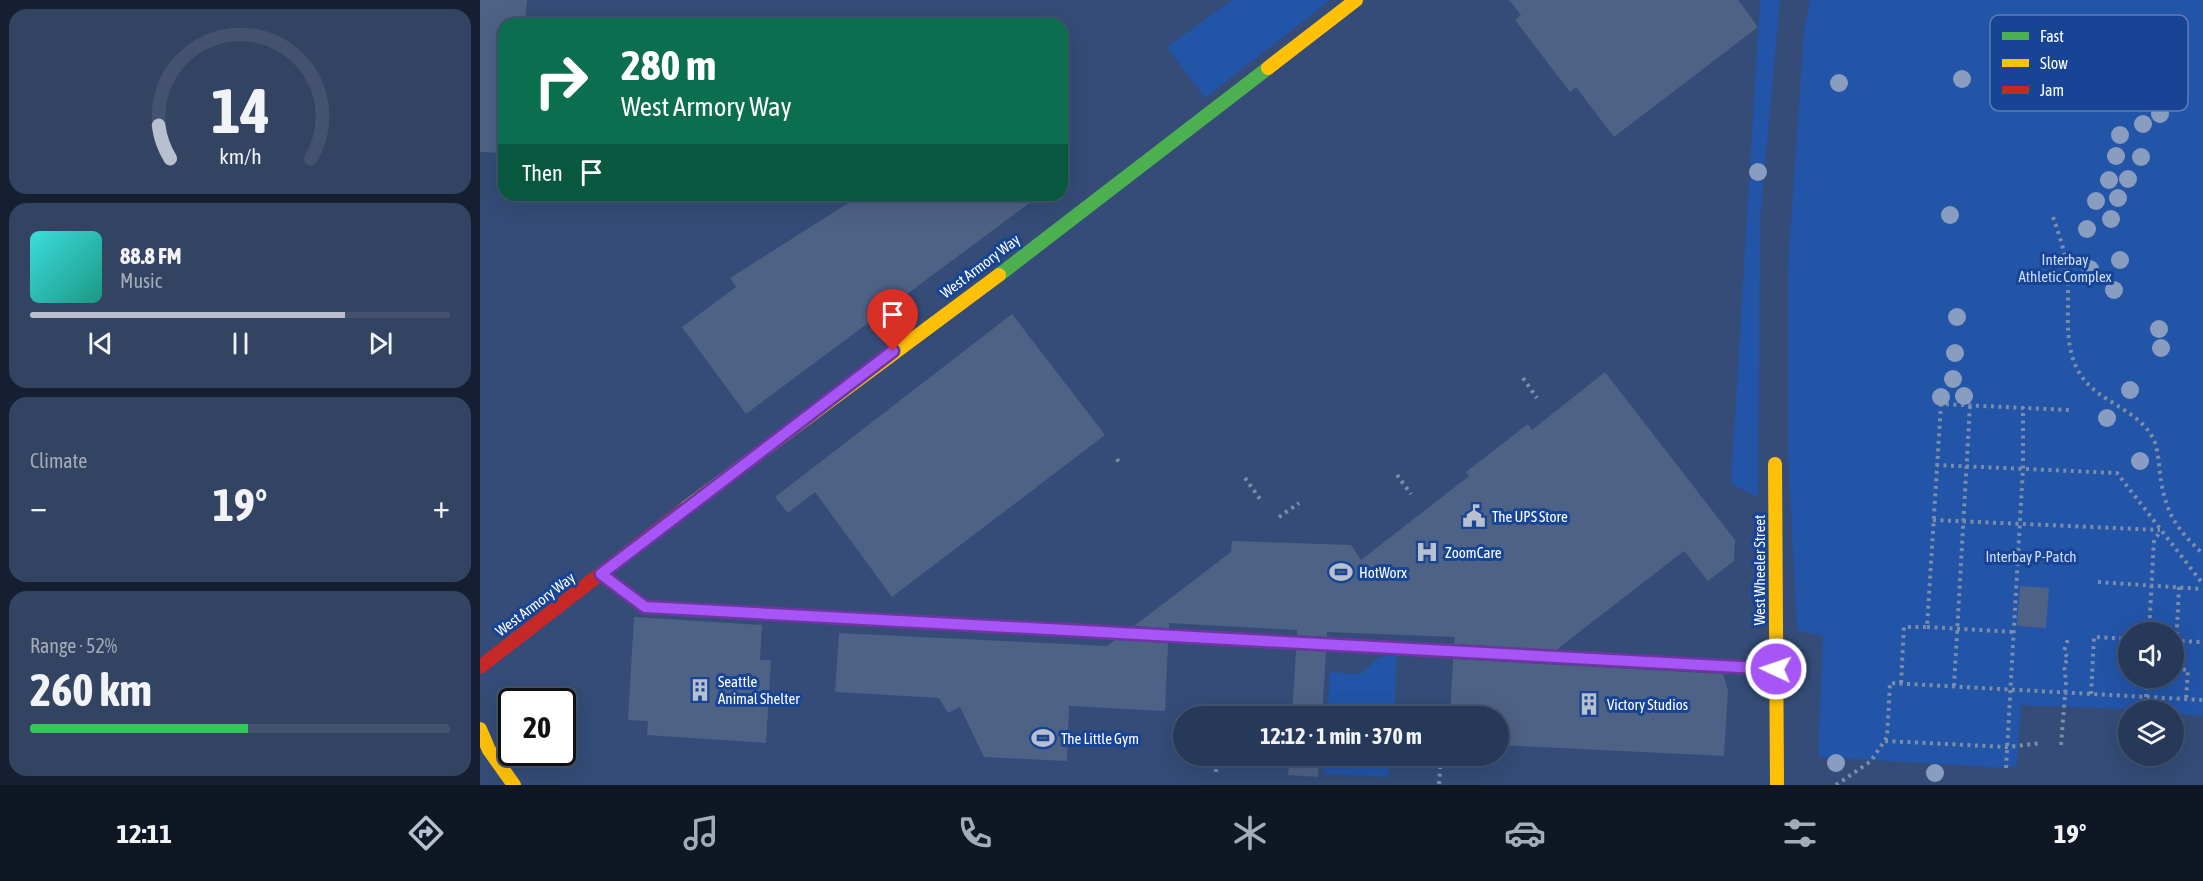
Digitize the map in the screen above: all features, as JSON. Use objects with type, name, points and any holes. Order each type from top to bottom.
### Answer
[{"type":"street","name":"West Armory Way","points":[[480,667],[757,453],[1096,201],[1356,0]]},
{"type":"street","name":"West Wheeler Street","points":[[1775,464],[1777,785]]},
{"type":"street","points":[[480,729],[489,750],[514,785]]},
{"type":"lane","points":[[601,574],[645,607],[1776,669]]},
{"type":"path","points":[[2053,217],[2067,268],[2069,343],[2079,373],[2095,391],[2134,416],[2149,433],[2158,457],[2170,516],[2175,526],[2203,554]]},
{"type":"path","points":[[1523,378],[1537,398]]},
{"type":"path","points":[[1927,627],[1941,404],[2068,410]]},
{"type":"path","points":[[1954,686],[1970,405]]},
{"type":"path","points":[[2006,768],[2023,468],[2023,407]]},
{"type":"path","points":[[1936,465],[2116,473],[2203,584]]},
{"type":"path","points":[[1397,475],[1411,494]]},
{"type":"path","points":[[1245,478],[1260,499]]},
{"type":"path","points":[[1279,517],[1299,503]]},
{"type":"path","points":[[1933,520],[2161,530]]},
{"type":"path","points":[[2150,622],[2154,540],[2161,530]]},
{"type":"path","points":[[2098,582],[2203,589]]},
{"type":"path","points":[[2176,622],[2179,587]]},
{"type":"path","points":[[1901,683],[1904,627],[2014,632]]},
{"type":"path","points":[[2091,694],[2094,638],[2118,639]]},
{"type":"path","points":[[2061,745],[2066,692],[2064,665],[2068,659],[2064,651],[2068,639]]},
{"type":"path","points":[[2184,641],[2203,642]]},
{"type":"path","points":[[2184,670],[2188,670],[2186,699]]},
{"type":"path","points":[[1836,785],[1871,760],[1887,737],[1890,683],[2203,700]]},
{"type":"path","points":[[2146,688],[2146,697]]},
{"type":"path","points":[[1884,741],[2007,747],[2042,743]]},
{"type":"path","points":[[1216,766],[1216,772]]},
{"type":"path","points":[[1439,784],[1440,766]]},
{"type":"green space","points":[[1232,0],[1330,0],[1205,98],[1167,47]]},
{"type":"green space","points":[[1760,0],[1780,0],[1760,221],[1758,498],[1731,483]]},
{"type":"green space","points":[[1810,0],[2203,0],[2203,716],[2184,715],[2184,700],[2118,700],[2118,709],[2021,705],[2017,765],[2006,768],[1818,757],[1823,636],[1797,630],[1788,454],[1788,267],[1804,31]]},
{"type":"green space","points":[[1397,655],[1395,706],[1328,706],[1330,672],[1361,674],[1379,657]]},
{"type":"green space","points":[[1324,766],[1390,766],[1388,777],[1324,774]]},
{"type":"building","points":[[480,0],[527,0],[526,18],[498,18],[498,153],[480,152]]},
{"type":"building","points":[[1509,0],[1738,0],[1758,27],[1614,137],[1576,87],[1570,92],[1515,20],[1521,15]]},
{"type":"building","points":[[852,201],[1032,201],[746,414],[682,327],[736,287],[730,278]]},
{"type":"building","points":[[1012,314],[1105,435],[892,597],[815,492],[788,513],[775,497]]},
{"type":"building","points":[[1605,372],[1735,540],[1734,561],[1708,581],[1684,551],[1556,650],[1454,644],[1455,637],[1327,632],[1327,637],[1297,635],[1297,630],[1169,623],[1169,628],[1134,626],[1231,552],[1232,541],[1351,545],[1361,560],[1469,476],[1466,472],[1528,424],[1532,430]]},
{"type":"building","points":[[2020,586],[2049,588],[2046,628],[2017,626]]},
{"type":"building","name":"Seattle Animal Shelter","points":[[634,617],[762,625],[760,660],[771,660],[766,743],[647,735],[648,721],[628,720]]},
{"type":"building","points":[[839,633],[1107,646],[1115,640],[1168,643],[1165,711],[1069,706],[1067,761],[984,757],[960,707],[948,713],[939,698],[835,692]]},
{"type":"building","points":[[1296,650],[1326,652],[1323,706],[1293,706]]},
{"type":"building","name":"Victory Studios","points":[[1453,659],[1723,674],[1728,691],[1724,756],[1509,746],[1509,706],[1451,706]]},
{"type":"building","points":[[1289,766],[1319,766],[1318,777],[1288,775]]},
{"type":"traffic: fast","points":[[999,275],[1268,68]]},
{"type":"traffic: slow","points":[[1268,68],[1356,0]]},
{"type":"traffic: slow","points":[[683,510],[999,275]]},
{"type":"traffic: slow","points":[[1775,464],[1777,785]]},
{"type":"traffic: slow","points":[[480,729],[489,750],[514,785]]},
{"type":"traffic: jam","points":[[480,667],[683,510]]},
{"type":"place","name":"The UPS Store","points":[[1474,516]]},
{"type":"place","name":"ZoomCare","points":[[1427,552]]},
{"type":"place","name":"HotWorx","points":[[1341,572]]},
{"type":"place","name":"Seattle Animal Shelter","points":[[700,690]]},
{"type":"place","name":"Victory Studios","points":[[1589,704]]},
{"type":"place","name":"The Little Gym","points":[[1043,738]]},
{"type":"route","points":[[893,351],[601,574],[645,607],[1776,669]]},
{"type":"park label","name":"Interbay Athletic Complex","points":[[2065,268]]},
{"type":"park label","name":"Interbay P-Patch","points":[[2031,556]]}]
